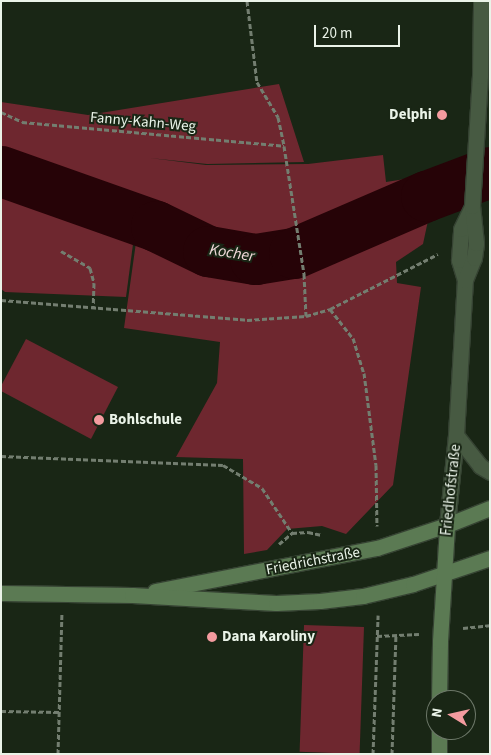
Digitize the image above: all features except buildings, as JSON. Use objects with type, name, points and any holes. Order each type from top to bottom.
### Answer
[{"type":"main road","name":"Friedrichstraße","points":[[132,596],[377,548],[447,525],[490,508]]},
{"type":"main road","name":"Friedhofstraße","points":[[440,690],[443,575],[447,525]]},
{"type":"main road","name":"Friedrichstraße","points":[[1,593],[132,596],[276,603],[320,601],[378,593],[443,575],[490,558]]},
{"type":"main road","points":[[439,740],[439,754]]},
{"type":"street","name":"Friedhofstraße","points":[[447,525],[456,435],[465,280],[474,258],[476,243],[472,200],[481,1]]},
{"type":"street","name":"Friedhofstraße","points":[[465,280],[459,260],[461,229],[472,200]]},
{"type":"street","points":[[456,435],[480,466],[490,472]]},
{"type":"path","points":[[247,1],[258,82],[278,117],[284,146],[304,274],[306,316]]},
{"type":"path","name":"Fanny-Kahn-Weg","points":[[1,112],[22,122],[284,146]]},
{"type":"path","points":[[1,300],[247,320],[306,316],[330,309],[460,242]]},
{"type":"path","points":[[61,251],[90,268],[94,283],[93,308]]},
{"type":"path","points":[[1,456],[223,465],[262,488],[292,534]]},
{"type":"path","points":[[58,754],[62,594]]},
{"type":"path","points":[[392,754],[396,636]]},
{"type":"path","points":[[1,711],[59,712]]},
{"type":"shaded area","points":[[279,84],[304,162],[207,164],[150,158],[206,165],[308,164],[383,155],[386,182],[418,177],[432,202],[423,244],[396,262],[397,283],[421,287],[393,485],[346,534],[322,526],[287,529],[267,550],[244,554],[243,459],[176,457],[217,383],[220,342],[124,328],[138,228],[1,178],[1,102],[88,115]]},
{"type":"shaded area","points":[[1,180],[135,229],[126,297],[5,292],[1,289]]},
{"type":"shaded area","points":[[26,339],[118,387],[91,439],[1,391],[1,386]]},
{"type":"shaded area","points":[[304,625],[364,627],[360,754],[300,752]]},
{"type":"waterway","name":"Kocher","points":[[1,171],[156,226],[208,251],[255,259],[294,253],[426,196],[490,172]]},
{"type":"place","name":"Delphi","points":[[442,115]]},
{"type":"place","name":"Bohlschule","points":[[99,420]]},
{"type":"place","name":"Dana Karoliny","points":[[212,637]]}]
